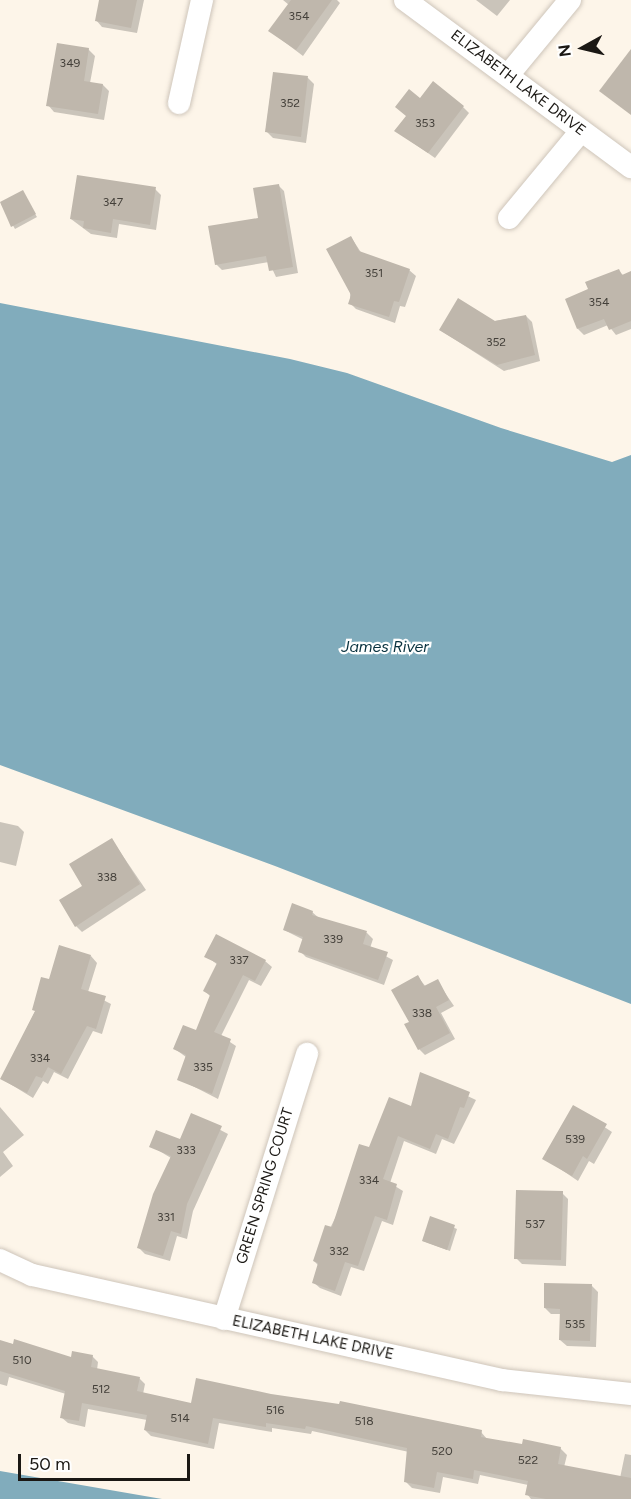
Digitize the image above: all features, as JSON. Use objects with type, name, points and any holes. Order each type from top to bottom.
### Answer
[{"type":"street","points":[[179,103],[202,0]]},
{"type":"street","name":"ELIZABETH LAKE DRIVE","points":[[405,0],[509,74],[631,167]]},
{"type":"street","points":[[509,74],[570,0]]},
{"type":"street","points":[[509,218],[581,131]]},
{"type":"street","name":"GREEN SPRING COURT","points":[[224,1319],[307,1054]]},
{"type":"street","name":"ELIZABETH LAKE DRIVE","points":[[0,1260],[32,1275],[502,1380],[631,1394]]},
{"type":"water","name":"James River","points":[[0,303],[290,359],[347,373],[501,428],[612,462],[631,455],[631,1004],[275,866],[0,765]]},
{"type":"water","points":[[0,1471],[162,1499],[0,1499]]},
{"type":"building","points":[[99,0],[137,0],[131,28],[95,21]]},
{"type":"building","points":[[291,0],[332,0],[296,50],[268,31]]},
{"type":"building","points":[[57,43],[89,48],[84,81],[103,84],[98,114],[46,106]]},
{"type":"building","points":[[631,49],[631,115],[599,91]]},
{"type":"building","points":[[273,72],[308,76],[301,137],[265,132]]},
{"type":"building","points":[[433,81],[464,106],[428,153],[394,131],[406,116],[395,107],[409,89],[420,98]]},
{"type":"building","points":[[77,175],[156,187],[150,225],[113,219],[111,233],[83,228],[84,221],[70,219]]},
{"type":"building","points":[[279,184],[293,267],[269,271],[266,256],[215,265],[208,226],[258,218],[253,188]]},
{"type":"building","points":[[23,190],[36,214],[11,227],[0,202]]},
{"type":"building","points":[[351,236],[359,251],[410,269],[399,302],[394,301],[389,317],[348,304],[351,295],[326,249]]},
{"type":"building","points":[[619,269],[622,275],[631,271],[631,321],[609,330],[604,319],[577,329],[565,299],[588,289],[585,282]]},
{"type":"building","points":[[458,298],[495,321],[526,315],[535,355],[497,365],[439,330]]},
{"type":"building","points":[[112,838],[140,884],[75,927],[59,900],[82,886],[69,864]]},
{"type":"building","points":[[292,903],[313,911],[312,915],[367,931],[363,944],[388,952],[378,980],[298,952],[303,937],[283,930]]},
{"type":"building","points":[[216,934],[266,960],[255,981],[243,975],[214,1032],[231,1039],[212,1094],[177,1080],[186,1055],[173,1049],[183,1025],[196,1030],[210,995],[203,991],[217,963],[204,957]]},
{"type":"building","points":[[59,945],[91,955],[81,989],[106,996],[96,1029],[87,1026],[61,1074],[48,1067],[42,1078],[36,1076],[27,1093],[0,1079],[35,1011],[32,1010],[41,977],[49,979]]},
{"type":"building","points":[[418,975],[424,986],[438,979],[449,1000],[436,1007],[450,1033],[418,1050],[404,1024],[409,1022],[391,990]]},
{"type":"building","points":[[420,1072],[470,1092],[464,1108],[460,1107],[448,1139],[436,1134],[430,1149],[398,1136],[383,1179],[397,1184],[387,1220],[375,1216],[358,1266],[345,1262],[335,1291],[312,1283],[318,1263],[313,1261],[325,1225],[332,1227],[359,1144],[369,1147],[389,1097],[411,1106]]},
{"type":"building","points":[[573,1105],[607,1124],[587,1159],[583,1156],[572,1176],[542,1159]]},
{"type":"building","points":[[191,1113],[222,1126],[187,1204],[181,1234],[171,1231],[163,1256],[137,1248],[153,1194],[171,1156],[149,1147],[156,1130],[180,1139]]},
{"type":"building","points":[[516,1190],[563,1191],[561,1260],[514,1259]]},
{"type":"building","points":[[430,1216],[455,1225],[447,1250],[422,1241]]},
{"type":"building","points":[[544,1283],[592,1284],[590,1341],[559,1340],[560,1309],[544,1308]]},
{"type":"building","points":[[14,1339],[71,1357],[72,1351],[93,1355],[91,1367],[140,1377],[137,1391],[191,1403],[196,1378],[271,1394],[339,1404],[340,1401],[482,1430],[481,1437],[522,1444],[523,1439],[561,1447],[558,1464],[631,1478],[631,1499],[546,1499],[525,1495],[528,1481],[474,1470],[473,1479],[437,1472],[434,1488],[404,1482],[407,1448],[306,1426],[305,1429],[266,1423],[266,1427],[213,1418],[208,1444],[144,1430],[147,1415],[82,1403],[79,1421],[60,1418],[65,1391],[0,1371],[0,1340],[13,1344]]}]
